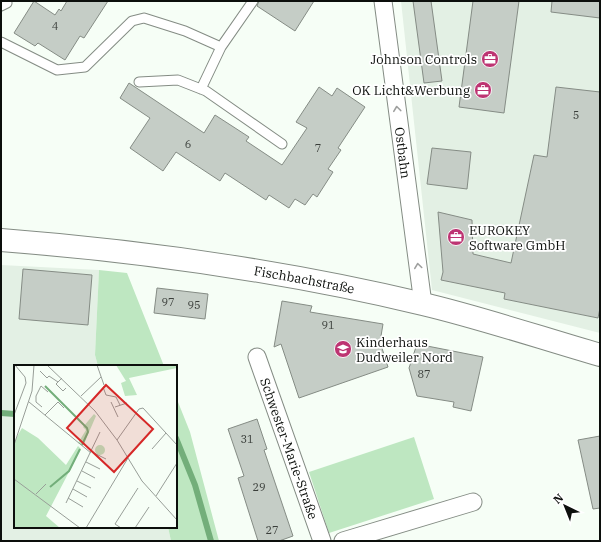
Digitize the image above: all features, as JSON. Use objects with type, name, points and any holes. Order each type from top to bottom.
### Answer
[{"type":"street","name":"Ostbahn","points":[[383,1],[424,304]]},
{"type":"street","name":"Fischbachstraße","points":[[1,240],[92,247],[250,270],[424,304],[600,355]]},
{"type":"street","name":"Schwester-Marie-Straße","points":[[256,357],[322,541]]},
{"type":"street","points":[[344,541],[473,502]]},
{"type":"lane","points":[[201,89],[221,47],[253,1]]},
{"type":"lane","points":[[1,42],[57,70],[85,67],[132,21],[144,18],[185,32],[221,47]]},
{"type":"lane","points":[[139,82],[178,80],[201,89],[282,144]]},
{"type":"shaded area","points":[[401,1],[600,1],[600,333],[432,290]]},
{"type":"shaded area","points":[[1,265],[99,270],[95,355],[98,365],[14,365],[14,528],[168,528],[171,541],[1,541]]},
{"type":"green space","points":[[99,270],[127,273],[164,365],[98,365],[95,355]]},
{"type":"green space","points":[[177,400],[190,432],[219,541],[171,541],[168,528],[177,528]]},
{"type":"green space","points":[[414,437],[434,499],[329,533],[309,472]]},
{"type":"building","points":[[34,1],[55,15],[59,9],[61,11],[67,1],[108,1],[84,38],[80,36],[65,60],[38,43],[35,46],[14,33]]},
{"type":"building","points":[[259,1],[314,1],[295,31],[257,6]]},
{"type":"building","points":[[413,1],[431,1],[442,81],[424,83]]},
{"type":"building","points":[[473,1],[519,1],[504,113],[459,107]]},
{"type":"building","points":[[552,1],[600,1],[600,18],[551,12]]},
{"type":"building","points":[[129,83],[204,133],[215,115],[249,137],[246,141],[282,165],[307,128],[296,122],[319,87],[332,96],[337,88],[365,107],[338,148],[341,150],[328,169],[333,172],[317,197],[313,194],[305,205],[295,199],[289,208],[269,195],[266,200],[225,173],[220,181],[176,152],[163,171],[130,148],[150,118],[120,98]]},
{"type":"building","points":[[556,87],[600,92],[600,308],[598,318],[504,299],[505,293],[441,280],[443,272],[438,212],[472,220],[473,254],[511,263],[534,155],[547,157]]},
{"type":"building","points":[[432,148],[471,152],[467,189],[427,184]]},
{"type":"building","points":[[23,269],[92,275],[88,325],[19,319]]},
{"type":"building","points":[[157,288],[208,294],[205,319],[154,313]]},
{"type":"building","name":"Kinderhaus Dudweiler Nord","points":[[282,301],[312,306],[310,312],[383,324],[380,342],[388,367],[299,398],[281,344],[274,347]]},
{"type":"building","points":[[417,344],[483,357],[471,411],[453,407],[454,402],[417,396],[409,368]]},
{"type":"building","points":[[257,419],[267,449],[264,450],[293,536],[279,541],[258,541],[238,478],[244,476],[228,429]]},
{"type":"building","points":[[600,436],[600,508],[593,509],[578,440]]},
{"type":"waterway","points":[[1,413],[14,414]]},
{"type":"waterway","points":[[177,440],[195,485],[211,541]]},
{"type":"place","name":"Johnson Controls","points":[[490,59]]},
{"type":"place","name":"OK Licht&Werbung","points":[[483,90]]},
{"type":"place","name":"EUROKEY Software GmbH","points":[[456,237]]},
{"type":"place","name":"Kinderhaus Dudweiler Nord","points":[[343,349]]}]
